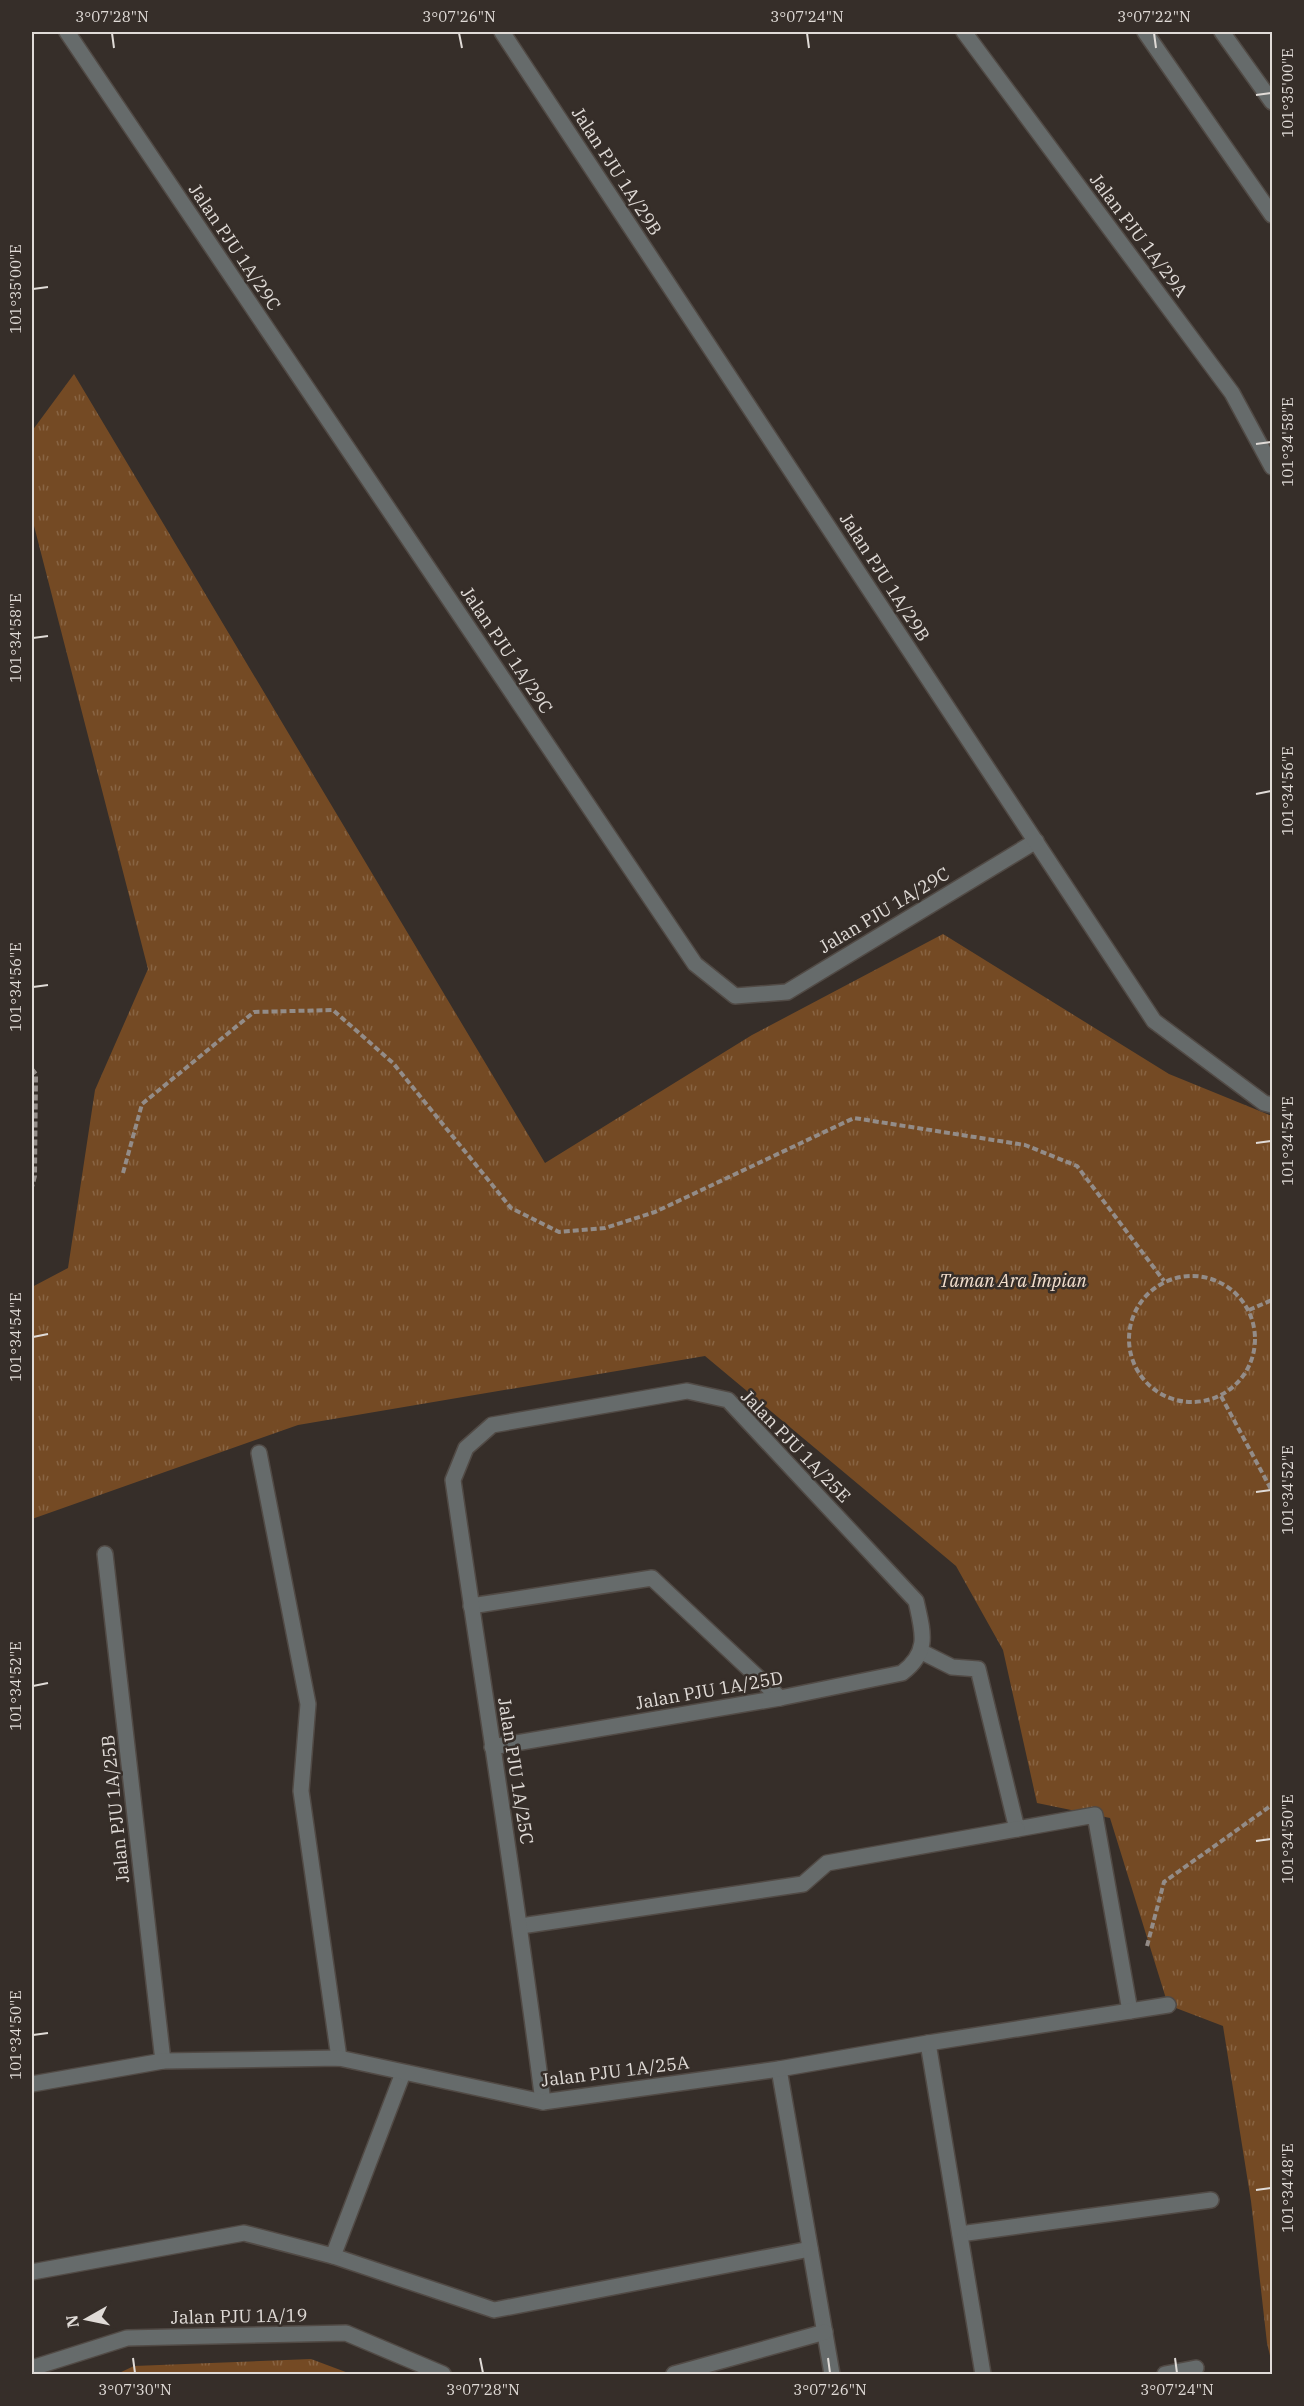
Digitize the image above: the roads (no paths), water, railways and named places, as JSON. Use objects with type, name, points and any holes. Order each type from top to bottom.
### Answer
[{"type":"street","name":"Jalan PJU 1A/29C","points":[[67,32],[695,964],[735,996],[788,992],[1036,841]]},
{"type":"street","name":"Jalan PJU 1A/29B","points":[[502,32],[1154,1021],[1264,1103],[1272,1105]]},
{"type":"street","name":"Jalan PJU 1A/29A","points":[[964,32],[1232,393],[1272,467]]},
{"type":"street","points":[[1146,32],[1272,215]]},
{"type":"street","points":[[1222,32],[1272,102]]},
{"type":"street","name":"Jalan PJU 1A/25E","points":[[466,1448],[492,1425],[687,1391],[728,1400],[916,1601],[922,1626],[922,1652]]},
{"type":"street","name":"Jalan PJU 1A/25C","points":[[466,1448],[453,1480],[521,1926],[543,2102]]},
{"type":"street","points":[[259,1453],[308,1704],[301,1791],[339,2058]]},
{"type":"street","name":"Jalan PJU 1A/25B","points":[[105,1554],[163,2061]]},
{"type":"street","points":[[471,1606],[652,1578],[780,1698]]},
{"type":"street","points":[[922,1652],[952,1666],[978,1670],[1017,1829]]},
{"type":"street","name":"Jalan PJU 1A/25D","points":[[492,1747],[780,1698],[902,1673],[913,1665],[922,1652]]},
{"type":"street","points":[[521,1926],[803,1884],[827,1863],[1095,1815],[1130,2011]]},
{"type":"street","name":"Jalan PJU 1A/25A","points":[[32,2084],[163,2061],[339,2058],[543,2102],[779,2069],[1168,2005]]},
{"type":"street","points":[[928,2043],[983,2374]]},
{"type":"street","points":[[779,2069],[832,2374]]},
{"type":"street","points":[[333,2256],[403,2073]]},
{"type":"street","points":[[960,2234],[1211,2200]]},
{"type":"street","points":[[32,2272],[244,2233],[333,2256],[494,2310],[810,2249]]},
{"type":"street","points":[[674,2374],[825,2332]]},
{"type":"street","name":"Jalan PJU 1A/19","points":[[32,2368],[126,2338],[346,2333],[443,2374]]},
{"type":"street","points":[[1165,2374],[1196,2368]]},
{"type":"park label","name":"Taman Ara Impian","points":[[1013,1280]]}]
